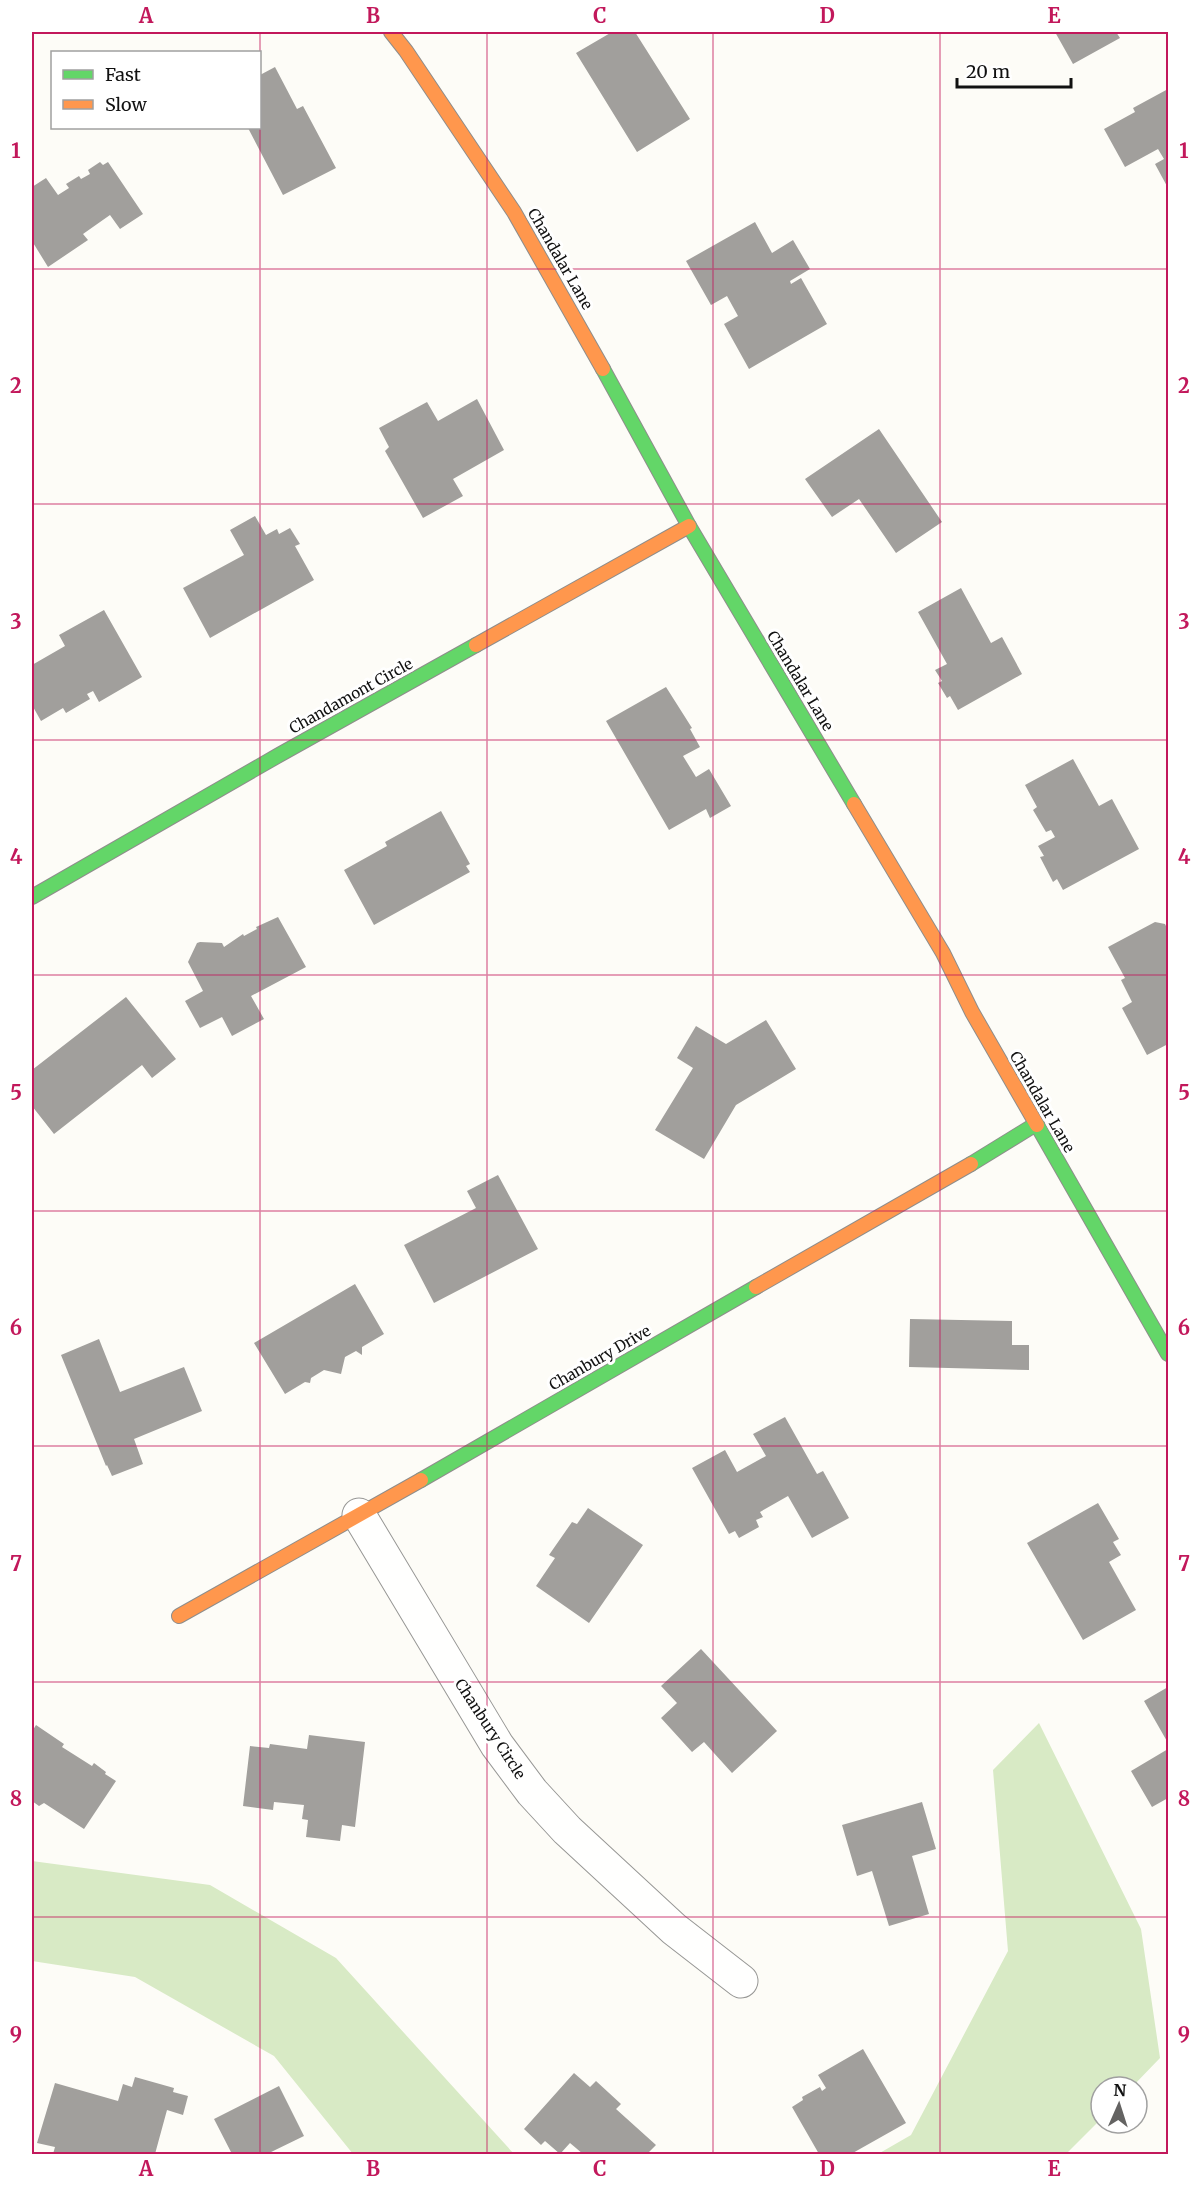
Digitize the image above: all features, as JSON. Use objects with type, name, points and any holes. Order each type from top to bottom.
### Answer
[{"type":"street","name":"Chandalar Lane","points":[[391,32],[514,212],[634,422],[688,526],[944,953],[972,1012],[1168,1354]]},
{"type":"street","name":"Chandamont Circle","points":[[32,897],[279,755],[688,526]]},
{"type":"street","name":"Chanbury Drive","points":[[179,1616],[969,1165],[1036,1124]]},
{"type":"street","name":"Chanbury Circle","points":[[359,1515],[497,1745],[532,1792],[567,1830],[674,1929],[741,1981]]},
{"type":"green space","points":[[1039,1723],[1141,1929],[1160,2058],[1144,2075],[1089,2075],[1089,2131],[1066,2154],[878,2154],[911,2135],[1008,1951],[993,1770]]},
{"type":"green space","points":[[32,1861],[210,1885],[336,1958],[514,2154],[353,2154],[274,2056],[135,1977],[32,1961]]},
{"type":"building","points":[[612,32],[635,32],[690,119],[637,152],[576,53]]},
{"type":"building","points":[[1055,32],[1116,32],[1120,38],[1073,64]]},
{"type":"building","points":[[275,67],[297,109],[303,106],[336,168],[283,195],[249,129],[261,129],[261,74]]},
{"type":"building","points":[[1168,89],[1168,188],[1155,164],[1164,159],[1158,149],[1125,167],[1104,129],[1135,112],[1133,108]]},
{"type":"building","points":[[100,162],[103,165],[108,162],[143,214],[120,229],[110,215],[83,234],[88,240],[48,267],[32,241],[32,187],[46,178],[58,195],[69,188],[66,184],[79,176],[81,179],[90,174],[88,170]]},
{"type":"building","points":[[755,222],[772,253],[793,240],[810,269],[790,281],[791,284],[801,278],[827,324],[749,369],[724,324],[738,316],[727,296],[711,305],[686,261]]},
{"type":"building","points":[[477,399],[504,450],[453,479],[463,496],[423,518],[385,451],[389,447],[379,428],[427,402],[438,421]]},
{"type":"building","points":[[879,429],[942,522],[896,553],[859,499],[832,517],[805,479]]},
{"type":"building","points":[[255,516],[266,535],[277,529],[279,534],[290,528],[300,544],[295,546],[314,580],[210,638],[183,588],[244,555],[230,530]]},
{"type":"building","points":[[961,588],[991,643],[1002,637],[1022,674],[958,710],[950,696],[947,698],[938,683],[942,681],[935,670],[947,664],[918,612]]},
{"type":"building","points":[[104,610],[142,677],[99,702],[93,691],[87,694],[90,699],[66,713],[63,708],[41,721],[32,705],[32,665],[65,646],[59,635]]},
{"type":"building","points":[[666,687],[692,728],[690,729],[700,747],[683,756],[696,777],[709,769],[731,806],[710,818],[706,809],[669,830],[606,721]]},
{"type":"building","points":[[1073,759],[1099,806],[1112,799],[1139,849],[1063,890],[1057,879],[1053,882],[1040,857],[1044,856],[1038,846],[1055,837],[1051,830],[1046,832],[1033,810],[1037,807],[1025,785]]},
{"type":"building","points":[[441,811],[470,864],[466,866],[470,872],[374,925],[344,870],[387,846],[385,842]]},
{"type":"building","points":[[278,917],[306,967],[251,996],[264,1019],[232,1036],[222,1017],[200,1028],[185,1001],[203,991],[188,962],[197,943],[222,943],[224,947],[243,934],[244,936],[257,929],[256,927]]},
{"type":"building","points":[[1155,922],[1165,924],[1168,930],[1168,1044],[1147,1055],[1122,1008],[1132,1002],[1121,980],[1125,978],[1108,947]]},
{"type":"building","points":[[126,997],[176,1059],[152,1078],[142,1065],[54,1134],[32,1106],[32,1070]]},
{"type":"building","points":[[766,1020],[796,1069],[736,1105],[704,1159],[655,1130],[693,1068],[677,1058],[696,1026],[726,1044]]},
{"type":"building","points":[[498,1175],[538,1249],[434,1303],[404,1245],[476,1208],[467,1191]]},
{"type":"building","points":[[355,1284],[384,1334],[362,1347],[362,1355],[356,1351],[345,1357],[341,1374],[324,1370],[311,1378],[310,1383],[305,1382],[285,1394],[254,1343]]},
{"type":"building","points":[[910,1319],[1012,1321],[1012,1345],[1029,1345],[1029,1370],[909,1367]]},
{"type":"building","points":[[99,1339],[120,1392],[184,1367],[202,1411],[134,1439],[143,1464],[112,1476],[61,1355]]},
{"type":"building","points":[[785,1417],[817,1474],[823,1471],[849,1518],[812,1538],[788,1496],[760,1512],[763,1517],[756,1520],[759,1527],[739,1538],[735,1531],[729,1534],[692,1468],[725,1450],[737,1472],[766,1456],[753,1434]]},
{"type":"building","points":[[1098,1503],[1119,1539],[1113,1542],[1121,1555],[1109,1562],[1136,1610],[1083,1640],[1027,1543]]},
{"type":"building","points":[[588,1508],[643,1545],[589,1623],[536,1586],[555,1558],[549,1555],[572,1522],[577,1524]]},
{"type":"building","points":[[701,1649],[777,1731],[732,1773],[704,1742],[692,1752],[661,1718],[677,1703],[661,1686]]},
{"type":"building","points":[[1168,1687],[1168,1743],[1144,1701]]},
{"type":"building","points":[[36,1725],[64,1744],[62,1747],[92,1766],[94,1763],[116,1781],[84,1829],[44,1803],[39,1806],[32,1801],[32,1729]]},
{"type":"building","points":[[309,1735],[365,1742],[355,1827],[342,1825],[340,1841],[306,1837],[308,1820],[302,1819],[304,1805],[274,1802],[273,1810],[243,1806],[250,1746],[269,1748],[270,1744],[307,1749]]},
{"type":"building","points":[[1168,1749],[1168,1798],[1152,1807],[1131,1771]]},
{"type":"building","points":[[922,1802],[936,1849],[912,1856],[929,1914],[889,1926],[872,1871],[857,1876],[842,1825]]},
{"type":"building","points":[[863,2049],[906,2123],[851,2154],[819,2154],[792,2107],[803,2100],[802,2097],[820,2087],[822,2091],[826,2088],[818,2075]]},
{"type":"building","points":[[574,2073],[590,2087],[596,2081],[621,2104],[616,2109],[656,2145],[647,2154],[583,2154],[570,2143],[560,2154],[545,2141],[541,2145],[524,2129]]},
{"type":"building","points":[[135,2077],[174,2088],[173,2092],[188,2096],[183,2115],[167,2110],[155,2154],[53,2154],[55,2147],[37,2143],[55,2083],[118,2101],[123,2084],[132,2087]]},
{"type":"building","points":[[279,2086],[304,2136],[267,2154],[232,2154],[214,2119]]},
{"type":"traffic: fast","points":[[603,369],[689,526],[854,804]]},
{"type":"traffic: fast","points":[[32,897],[476,645]]},
{"type":"traffic: fast","points":[[971,1164],[1036,1124]]},
{"type":"traffic: fast","points":[[1037,1125],[1168,1354]]},
{"type":"traffic: fast","points":[[421,1480],[756,1287]]},
{"type":"traffic: slow","points":[[391,32],[514,212],[603,369]]},
{"type":"traffic: slow","points":[[476,645],[689,526]]},
{"type":"traffic: slow","points":[[854,804],[943,953],[972,1012],[1037,1125]]},
{"type":"traffic: slow","points":[[756,1287],[971,1164]]},
{"type":"traffic: slow","points":[[179,1616],[421,1480]]}]
